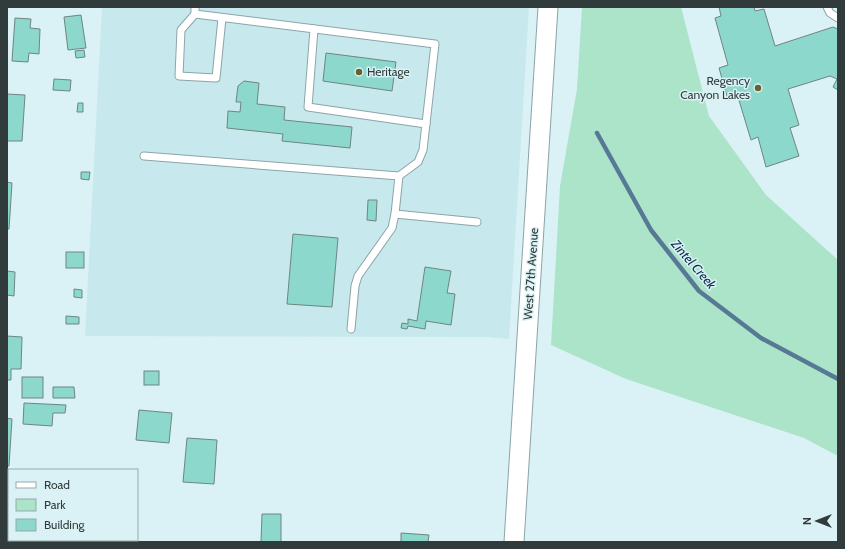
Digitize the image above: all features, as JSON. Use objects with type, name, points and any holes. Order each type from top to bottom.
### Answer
[{"type":"main road","name":"West 27th Avenue","points":[[514,542],[548,7]]},
{"type":"lane","points":[[827,7],[830,13],[838,18]]},
{"type":"lane","points":[[144,156],[399,176],[418,162],[423,150],[435,44],[222,18],[195,11],[182,30],[179,76],[216,78],[222,18]]},
{"type":"lane","points":[[314,29],[308,107],[426,124]]},
{"type":"lane","points":[[351,329],[355,286],[358,276],[392,228],[399,176]]},
{"type":"lane","points":[[395,214],[477,222]]},
{"type":"shaded area","points":[[102,7],[529,7],[509,339],[488,337],[85,336]]},
{"type":"green space","points":[[582,7],[681,7],[709,116],[766,195],[838,260],[838,456],[804,438],[626,379],[551,345],[560,186],[577,89]]},
{"type":"building","name":"Regency Canyon Lakes","points":[[719,7],[754,7],[755,11],[764,9],[775,46],[833,27],[838,29],[838,90],[833,87],[837,79],[830,76],[788,89],[799,125],[790,128],[799,156],[766,167],[758,137],[751,140],[738,97],[728,100],[719,68],[728,65],[715,18],[721,16]]},
{"type":"building","points":[[81,15],[86,48],[68,50],[64,17]]},
{"type":"building","points":[[15,18],[31,19],[30,28],[40,29],[39,54],[29,53],[28,62],[12,61]]},
{"type":"building","points":[[84,50],[85,57],[76,58],[75,51]]},
{"type":"building","name":"Heritage","points":[[326,53],[396,62],[392,91],[323,81]]},
{"type":"building","points":[[54,79],[71,80],[70,91],[53,90]]},
{"type":"building","points":[[244,81],[259,83],[257,104],[285,107],[284,120],[352,127],[350,148],[282,141],[283,134],[227,128],[228,111],[240,112],[241,102],[236,102],[238,86]]},
{"type":"building","points":[[7,94],[25,95],[22,141],[7,141]]},
{"type":"building","points":[[78,103],[83,103],[83,112],[77,112]]},
{"type":"building","points":[[81,172],[90,172],[89,180],[81,179]]},
{"type":"building","points":[[7,182],[12,183],[9,229],[7,229]]},
{"type":"building","points":[[368,200],[377,200],[376,221],[367,220]]},
{"type":"building","points":[[293,234],[338,238],[332,307],[287,304]]},
{"type":"building","points":[[66,252],[84,252],[84,268],[66,268]]},
{"type":"building","points":[[425,267],[451,271],[447,293],[455,294],[451,325],[426,321],[425,329],[408,326],[407,329],[401,328],[402,323],[408,324],[408,319],[417,321]]},
{"type":"building","points":[[7,271],[15,272],[14,296],[7,295]]},
{"type":"building","points":[[74,289],[82,290],[82,298],[74,297]]},
{"type":"building","points":[[66,316],[79,317],[79,324],[66,324]]},
{"type":"building","points":[[7,336],[22,337],[21,369],[11,369],[11,380],[7,380]]},
{"type":"building","points":[[144,371],[159,371],[159,385],[144,385]]},
{"type":"building","points":[[22,377],[43,377],[43,398],[22,398]]},
{"type":"building","points":[[53,387],[74,387],[75,398],[53,398]]},
{"type":"building","points":[[24,403],[66,405],[65,413],[53,413],[52,426],[23,424]]},
{"type":"building","points":[[139,410],[172,413],[169,443],[136,440]]},
{"type":"building","points":[[7,418],[12,419],[9,466],[7,466]]},
{"type":"building","points":[[187,438],[217,440],[214,484],[183,482]]},
{"type":"building","points":[[262,514],[281,514],[281,542],[261,542]]},
{"type":"building","points":[[401,533],[429,535],[428,542],[401,542]]},
{"type":"waterway","name":"Zintel Creek","points":[[597,133],[651,230],[699,291],[761,338],[838,379]]},
{"type":"place","name":"Heritage","points":[[359,72]]},
{"type":"place","name":"Regency Canyon Lakes","points":[[758,88]]}]
